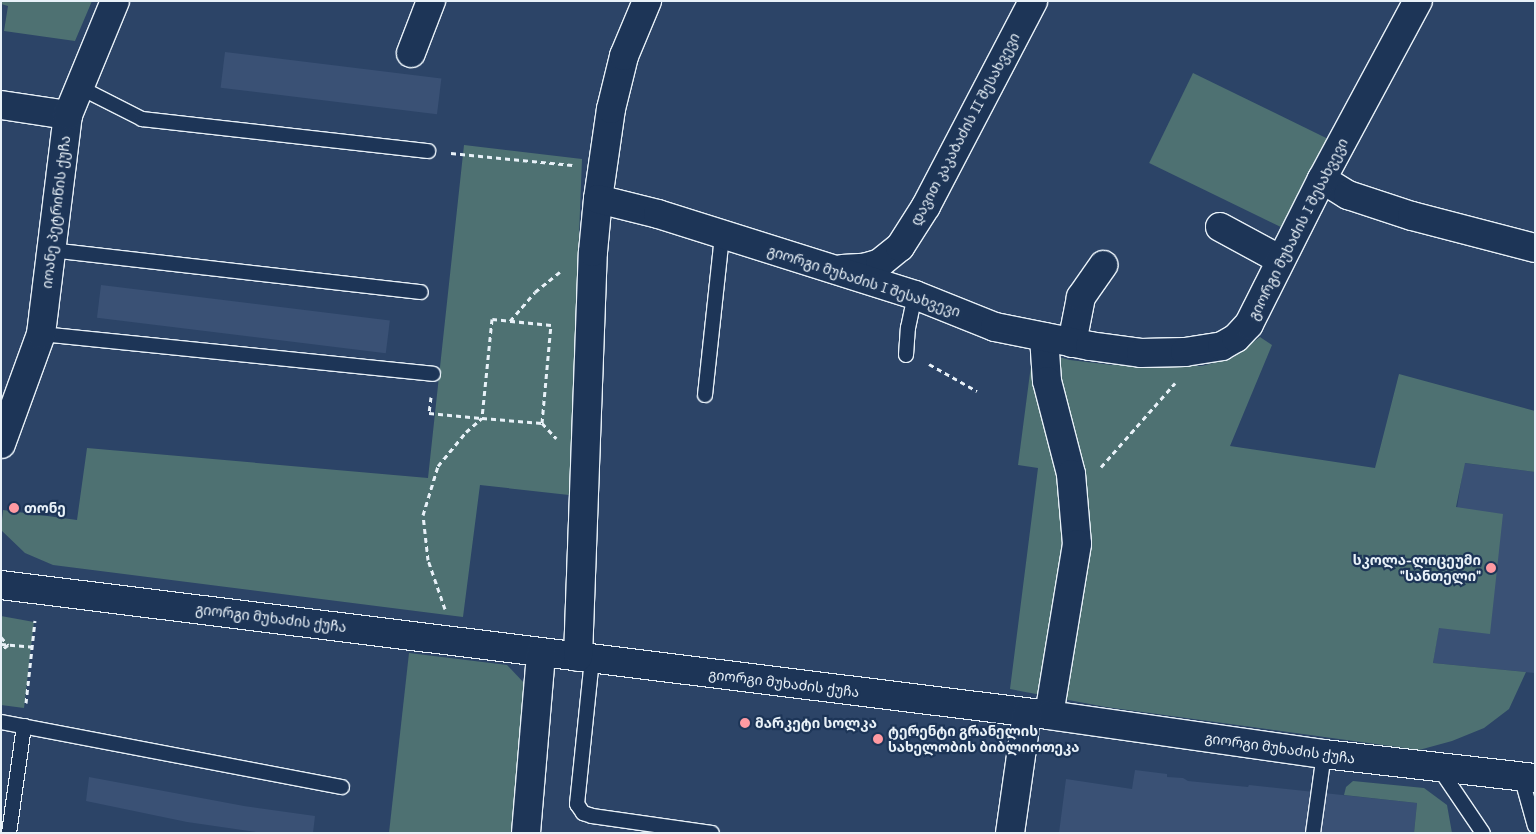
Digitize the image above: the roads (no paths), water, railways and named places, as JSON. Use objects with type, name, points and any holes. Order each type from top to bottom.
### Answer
[{"type":"street","name":"იოანე პეტრიწის ქუჩა","points":[[4,434],[41,334],[68,115],[115,1]]},
{"type":"street","points":[[411,53],[430,1]]},
{"type":"street","points":[[585,658],[593,252],[599,190],[611,109],[624,56],[647,1]]},
{"type":"street","name":"დავით კაკაბაძის II შესახვევი","points":[[836,270],[864,268],[880,262],[900,247],[926,206],[1033,1]]},
{"type":"street","name":"გიორგი მუხაძის I შესახვევი","points":[[599,190],[658,214],[915,295],[995,327],[1072,343],[1141,353],[1185,352],[1222,346],[1236,338],[1249,324],[1322,179],[1418,1]]},
{"type":"street","points":[[1,105],[68,115]]},
{"type":"street","points":[[1322,179],[1348,196],[1412,216],[1535,248]]},
{"type":"street","points":[[1220,227],[1281,260]]},
{"type":"street","points":[[1072,343],[1082,297],[1103,265]]},
{"type":"street","points":[[1010,833],[1077,544],[1070,474],[1047,381],[1044,337]]},
{"type":"street","name":"გიორგი მუხაძის ქუჩა","points":[[7,582],[456,640],[541,653],[1038,714],[1324,754],[1528,777]]},
{"type":"street","points":[[526,833],[541,653]]},
{"type":"lane","points":[[79,87],[142,119],[428,150]]},
{"type":"lane","points":[[704,395],[722,235]]},
{"type":"lane","points":[[51,250],[421,292]]},
{"type":"lane","points":[[906,353],[908,328],[915,295]]},
{"type":"lane","points":[[41,334],[433,374]]},
{"type":"lane","points":[[585,658],[577,804],[583,813],[592,816],[712,833]]},
{"type":"lane","points":[[1,722],[342,788]]},
{"type":"lane","points":[[9,833],[24,726]]},
{"type":"lane","points":[[1312,833],[1324,754]]},
{"type":"lane","points":[[1439,768],[1483,833]]},
{"type":"lane","points":[[1528,777],[1535,826]]},
{"type":"place","name":"თონე","points":[[14,508]]},
{"type":"place","name":"სკოლა-ლიცეუმი \"სანთელი\"","points":[[1491,568]]},
{"type":"place","name":"მარკეტი სოლკა","points":[[745,723]]},
{"type":"place","name":"ტერენტი გრანელის სახელობის ბიბლიოთეკა","points":[[878,739]]}]
